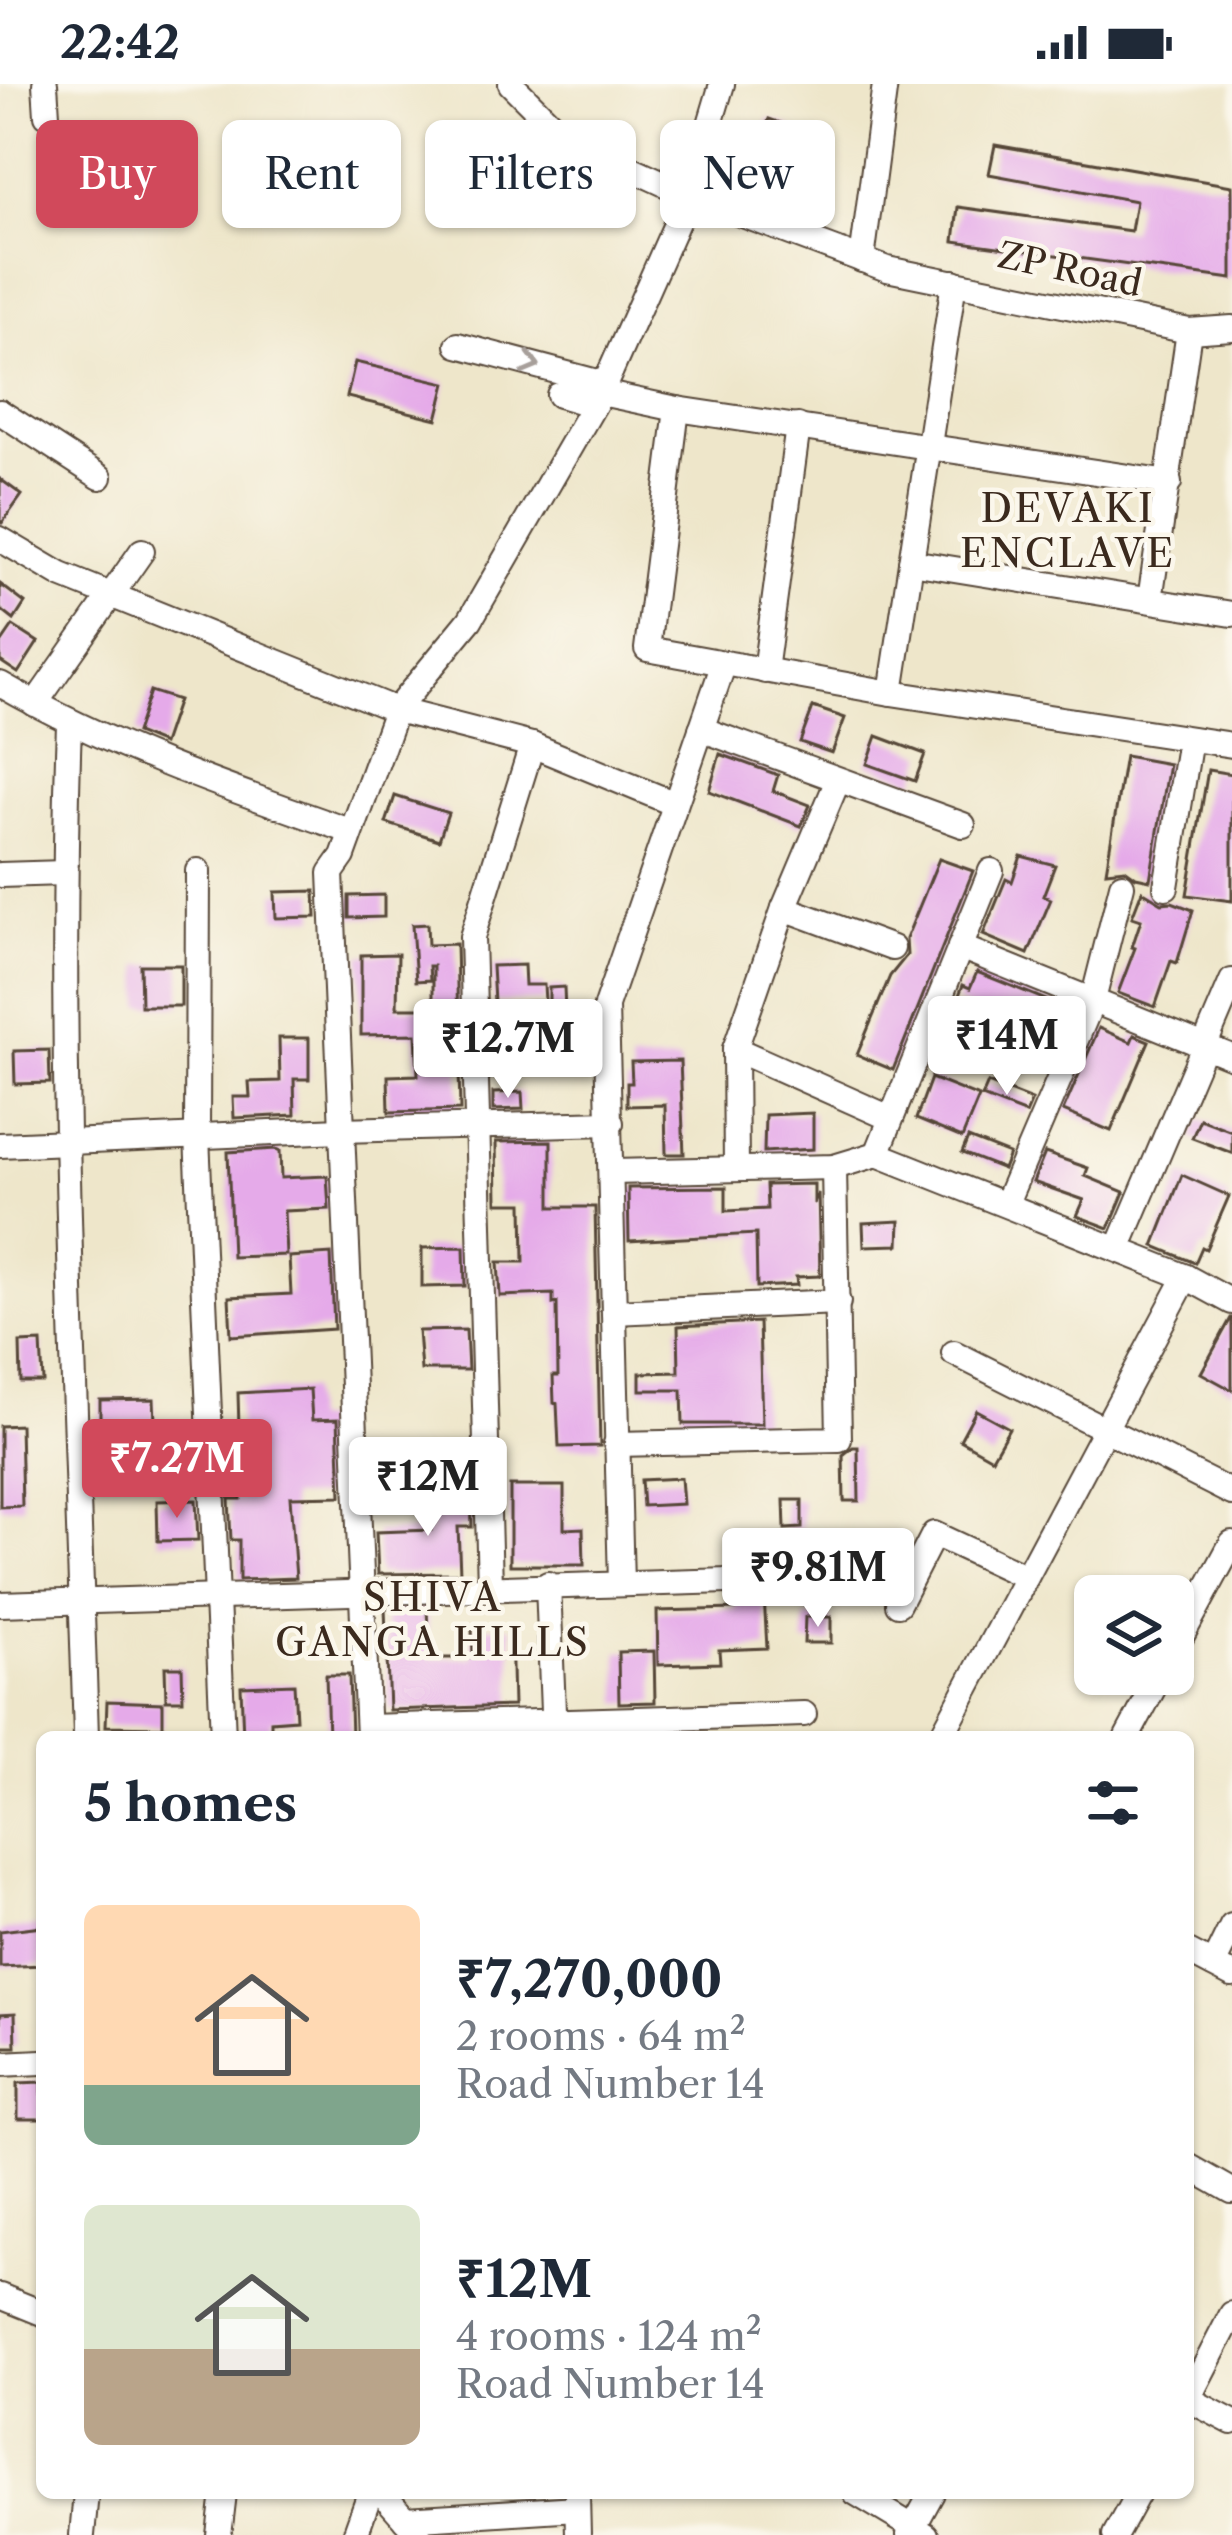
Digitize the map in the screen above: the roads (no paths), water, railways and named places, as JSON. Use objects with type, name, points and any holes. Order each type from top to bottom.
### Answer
[{"type":"street","points":[[45,84],[46,115]]},
{"type":"street","name":"ZP Road","points":[[511,84],[565,138],[660,182]]},
{"type":"street","points":[[711,120],[722,84]]},
{"type":"street","points":[[862,260],[885,84]]},
{"type":"street","points":[[368,1731],[331,873],[343,856],[396,710],[470,620],[600,394],[674,228]]},
{"type":"street","name":"ZP Road","points":[[777,228],[887,269],[1189,331],[1232,328]]},
{"type":"street","points":[[891,693],[954,282]]},
{"type":"street","points":[[1150,600],[1189,331]]},
{"type":"street","points":[[458,345],[600,394],[677,409],[1169,483]]},
{"type":"street","points":[[559,395],[600,394]]},
{"type":"street","points":[[677,409],[647,649],[891,693],[1232,745]]},
{"type":"street","points":[[0,412],[100,477]]},
{"type":"street","points":[[765,671],[798,426]]},
{"type":"street","points":[[0,539],[61,575],[396,710],[532,745],[675,804]]},
{"type":"street","points":[[35,704],[142,551]]},
{"type":"street","points":[[911,562],[1232,614]]},
{"type":"street","points":[[622,1584],[606,1006],[724,663]]},
{"type":"street","points":[[0,684],[69,724],[190,776],[350,831]]},
{"type":"street","points":[[69,724],[64,873],[68,1142],[86,1731]]},
{"type":"street","points":[[701,729],[963,825]]},
{"type":"street","points":[[1166,887],[1190,739]]},
{"type":"street","points":[[490,1586],[472,937],[532,745]]},
{"type":"street","points":[[736,1168],[735,1048],[784,908],[838,780]]},
{"type":"street","points":[[198,871],[197,1136],[223,1731]]},
{"type":"street","points":[[877,1154],[991,871]]},
{"type":"street","points":[[0,874],[64,873]]},
{"type":"street","points":[[1006,1203],[1093,1000],[1122,885]]},
{"type":"street","points":[[784,908],[892,948]]},
{"type":"street","points":[[960,947],[1232,1057]]},
{"type":"street","points":[[1118,1249],[1232,981]]},
{"type":"street","points":[[735,1048],[890,1118]]},
{"type":"street","points":[[0,1145],[610,1124]]},
{"type":"street","points":[[612,1172],[834,1167],[877,1154],[1231,1298]]},
{"type":"street","points":[[616,1444],[839,1439],[834,1167]]},
{"type":"street","points":[[944,1731],[1186,1277]]},
{"type":"street","points":[[614,1312],[838,1302]]},
{"type":"street","points":[[954,1353],[1232,1493]]},
{"type":"street","points":[[898,1604],[934,1534],[1026,1577]]},
{"type":"street","points":[[1194,1613],[1232,1543]]},
{"type":"street","points":[[0,1604],[822,1578]]},
{"type":"street","points":[[548,1584],[554,1729]]},
{"type":"street","points":[[1130,1731],[1150,1695]]},
{"type":"street","points":[[430,1731],[554,1729],[803,1714]]},
{"type":"street","points":[[1194,1955],[1222,1970],[1232,1926]]},
{"type":"street","points":[[0,2064],[36,2062]]},
{"type":"street","points":[[1194,2169],[1232,2191]]},
{"type":"street","points":[[0,2296],[36,2311]]},
{"type":"street","points":[[1194,2387],[1232,2314]]},
{"type":"street","points":[[1194,2402],[1232,2422]]},
{"type":"street","points":[[82,2535],[85,2499]]},
{"type":"street","points":[[220,2535],[223,2499]]},
{"type":"street","points":[[355,2535],[368,2499]]},
{"type":"street","points":[[387,2499],[412,2527],[577,2500],[578,2535]]},
{"type":"street","points":[[865,2499],[916,2533],[930,2499]]},
{"type":"street","points":[[1115,2535],[1135,2499]]},
{"type":"district","name":"DEVAKI ENCLAVE","points":[[1068,530]]},
{"type":"district","name":"SHIVA GANGA HILLS","points":[[433,1620]]}]
